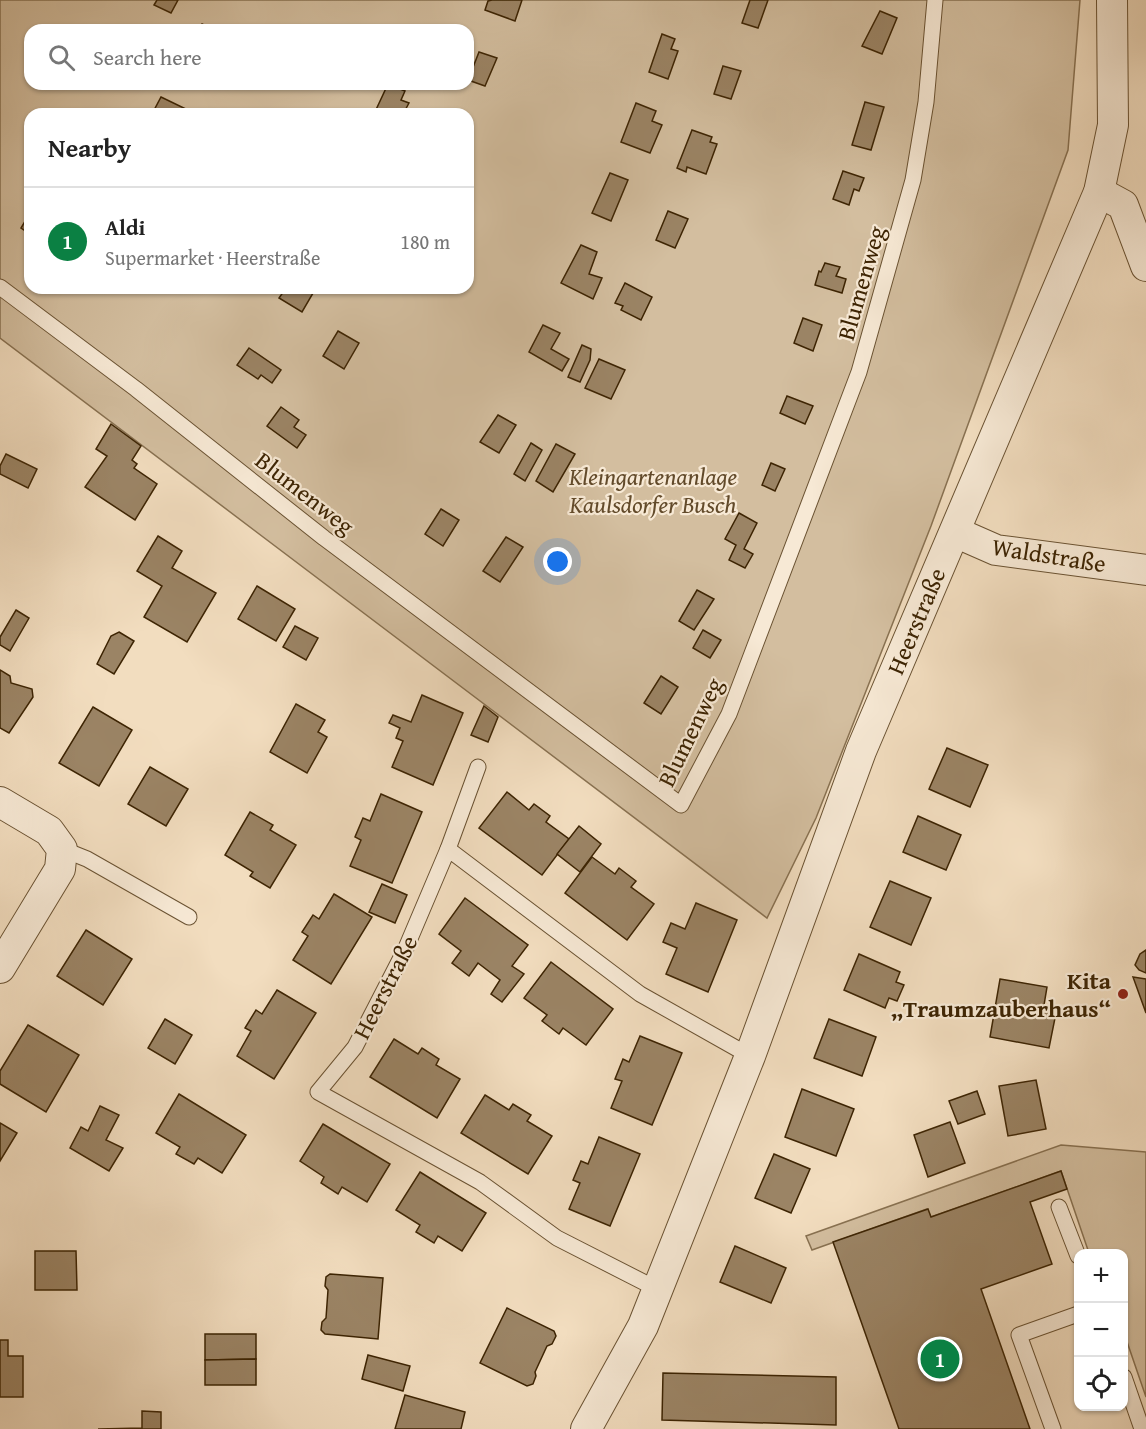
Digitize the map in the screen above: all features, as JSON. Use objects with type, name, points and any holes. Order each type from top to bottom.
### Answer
[{"type":"street","name":"Heerstraße","points":[[586,1429],[643,1326],[750,1056],[861,751],[1099,192],[1113,124],[1112,0]]},
{"type":"street","points":[[1099,192],[1123,206],[1146,266]]},
{"type":"street","name":"Waldstraße","points":[[955,532],[996,550],[1146,570]]},
{"type":"street","points":[[0,802],[49,831],[62,849],[60,869],[0,968]]},
{"type":"lane","name":"Blumenweg","points":[[0,287],[136,389],[334,545],[681,805],[729,714],[859,372],[913,180],[926,102],[935,0]]},
{"type":"lane","points":[[478,767],[448,849],[640,994],[750,1056]]},
{"type":"lane","points":[[62,849],[87,858],[189,916]]},
{"type":"lane","name":"Heerstraße","points":[[448,849],[406,948],[355,1047],[318,1092],[480,1182],[557,1238],[657,1289]]},
{"type":"lane","points":[[1059,1207],[1075,1249]]},
{"type":"lane","points":[[1053,1429],[1019,1335],[1074,1315]]},
{"type":"lane","points":[[1128,1389],[1142,1429]]},
{"type":"green space","name":"Kleingartenanlage Kaulsdorfer Busch","points":[[0,0],[1080,0],[1068,150],[931,526],[816,818],[767,918],[0,338]]},
{"type":"green space","points":[[1061,1145],[1146,1152],[1146,1397],[1128,1345],[1128,1249],[1088,1249],[1061,1171],[931,1217],[927,1209],[812,1250],[806,1236]]},
{"type":"building","points":[[157,0],[178,0],[171,13],[154,5]]},
{"type":"building","points":[[522,0],[515,21],[485,10],[488,1]]},
{"type":"building","points":[[750,0],[768,0],[758,28],[742,23]]},
{"type":"building","points":[[880,11],[897,18],[882,54],[862,46]]},
{"type":"building","points":[[662,34],[675,39],[671,49],[678,51],[668,79],[649,72]]},
{"type":"building","points":[[479,52],[497,58],[485,86],[474,82],[474,65]]},
{"type":"building","points":[[723,66],[741,71],[731,99],[714,94]]},
{"type":"building","points":[[385,90],[405,91],[401,100],[409,103],[406,108],[377,108]]},
{"type":"building","points":[[161,97],[184,108],[155,108]]},
{"type":"building","points":[[865,102],[884,107],[871,150],[852,145]]},
{"type":"building","points":[[636,103],[656,111],[652,121],[662,125],[650,153],[621,142]]},
{"type":"building","points":[[692,130],[712,137],[710,142],[717,144],[706,174],[687,167],[686,172],[677,168]]},
{"type":"building","points":[[843,171],[864,178],[859,191],[854,189],[849,205],[833,199]]},
{"type":"building","points":[[610,173],[628,180],[611,221],[592,213]]},
{"type":"building","points":[[668,211],[688,219],[675,248],[656,240]]},
{"type":"building","points":[[581,245],[597,252],[589,274],[602,278],[593,299],[561,283]]},
{"type":"building","points":[[825,263],[840,267],[836,276],[846,279],[842,293],[815,285],[819,271],[821,272]]},
{"type":"building","points":[[625,283],[652,297],[641,320],[621,310],[623,306],[615,303]]},
{"type":"building","points":[[282,294],[312,294],[302,312],[279,298]]},
{"type":"building","points":[[803,318],[822,325],[813,351],[794,343]]},
{"type":"building","points":[[543,325],[560,333],[551,349],[569,359],[562,371],[529,352]]},
{"type":"building","points":[[338,331],[359,343],[344,369],[323,356]]},
{"type":"building","points":[[582,345],[591,349],[590,360],[580,382],[568,377]]},
{"type":"building","points":[[249,348],[281,370],[272,383],[261,375],[258,379],[237,365]]},
{"type":"building","points":[[599,359],[625,370],[611,399],[585,388]]},
{"type":"building","points":[[787,396],[813,406],[805,424],[780,413]]},
{"type":"building","points":[[281,407],[299,420],[294,427],[306,435],[297,448],[267,426]]},
{"type":"building","points":[[498,415],[516,425],[499,453],[480,442]]},
{"type":"building","points":[[111,424],[141,446],[132,460],[137,464],[134,468],[157,484],[135,520],[85,487],[107,456],[96,449]]},
{"type":"building","points":[[531,443],[542,450],[525,481],[514,474]]},
{"type":"building","points":[[556,444],[575,454],[553,492],[536,481]]},
{"type":"building","points":[[6,454],[37,469],[28,488],[0,474],[0,466]]},
{"type":"building","points":[[771,463],[785,469],[775,491],[762,485]]},
{"type":"building","points":[[441,509],[459,520],[443,546],[425,534]]},
{"type":"building","points":[[739,513],[757,523],[744,549],[753,554],[745,568],[729,560],[736,545],[725,539]]},
{"type":"building","points":[[158,536],[182,551],[172,568],[216,593],[187,642],[144,617],[162,586],[137,571]]},
{"type":"building","points":[[506,537],[523,547],[500,582],[483,571]]},
{"type":"building","points":[[257,586],[295,609],[276,641],[238,619]]},
{"type":"building","points":[[697,590],[714,599],[694,630],[679,621]]},
{"type":"building","points":[[16,610],[29,618],[10,651],[0,645],[0,637]]},
{"type":"building","points":[[295,626],[318,638],[306,660],[283,647]]},
{"type":"building","points":[[703,630],[721,640],[710,658],[693,648]]},
{"type":"building","points":[[119,632],[134,641],[114,674],[97,664],[111,636]]},
{"type":"building","points":[[0,670],[10,676],[11,683],[32,689],[33,697],[9,733],[0,728]]},
{"type":"building","points":[[661,676],[678,687],[661,714],[644,703]]},
{"type":"building","points":[[422,695],[463,713],[433,785],[392,767],[403,741],[396,738],[400,728],[389,723],[393,715],[411,722]]},
{"type":"building","points":[[296,704],[325,720],[318,732],[327,737],[307,773],[270,752]]},
{"type":"building","points":[[484,706],[498,717],[488,742],[471,735]]},
{"type":"building","points":[[93,707],[132,730],[99,786],[59,763]]},
{"type":"building","points":[[947,748],[988,765],[970,807],[929,789]]},
{"type":"building","points":[[150,767],[188,789],[166,826],[128,804]]},
{"type":"building","points":[[507,792],[529,810],[534,804],[550,816],[546,822],[569,839],[542,875],[479,828]]},
{"type":"building","points":[[381,794],[422,812],[392,883],[350,866],[361,840],[355,837],[363,818],[370,821]]},
{"type":"building","points":[[250,812],[273,825],[270,830],[296,845],[270,888],[250,876],[253,872],[225,855]]},
{"type":"building","points":[[918,816],[961,835],[946,870],[903,852]]},
{"type":"building","points":[[579,826],[601,844],[580,872],[557,854]]},
{"type":"building","points":[[592,857],[615,874],[619,868],[636,881],[631,887],[654,904],[627,940],[565,893]]},
{"type":"building","points":[[890,881],[931,898],[911,945],[870,927]]},
{"type":"building","points":[[382,884],[407,895],[395,923],[369,912]]},
{"type":"building","points":[[334,894],[372,917],[331,984],[293,960],[308,936],[302,932],[313,915],[319,919]]},
{"type":"building","points":[[465,898],[528,945],[512,966],[524,974],[502,1002],[491,994],[500,980],[478,963],[469,976],[452,963],[461,951],[439,934]]},
{"type":"building","points":[[696,903],[737,920],[708,992],[666,974],[677,948],[663,942],[671,923],[685,929]]},
{"type":"building","points":[[86,930],[132,959],[103,1005],[57,976]]},
{"type":"building","points":[[1146,950],[1146,973],[1135,965],[1140,954]]},
{"type":"building","points":[[859,954],[900,972],[896,982],[904,985],[897,1001],[889,998],[885,1008],[844,990]]},
{"type":"building","points":[[551,962],[613,1009],[586,1045],[563,1028],[559,1034],[542,1021],[547,1015],[524,998]]},
{"type":"building","points":[[1133,977],[1146,979],[1146,1013]]},
{"type":"building","points":[[1000,979],[1047,987],[1043,1011],[1056,1013],[1049,1048],[990,1037]]},
{"type":"building","points":[[277,990],[316,1013],[274,1079],[237,1056],[251,1031],[245,1028],[256,1010],[262,1014]]},
{"type":"building","points":[[165,1019],[192,1035],[175,1064],[148,1048]]},
{"type":"building","points":[[829,1019],[876,1037],[862,1076],[814,1058]]},
{"type":"building","points":[[28,1025],[79,1055],[46,1112],[0,1084],[0,1071]]},
{"type":"building","points":[[640,1036],[682,1053],[652,1125],[611,1108],[622,1081],[615,1079],[623,1059],[629,1062]]},
{"type":"building","points":[[394,1039],[418,1054],[422,1048],[439,1059],[436,1065],[460,1079],[437,1118],[370,1077]]},
{"type":"building","points":[[1036,1080],[1046,1129],[1008,1136],[999,1086]]},
{"type":"building","points":[[802,1089],[854,1109],[836,1156],[785,1137]]},
{"type":"building","points":[[977,1091],[985,1114],[958,1124],[949,1101]]},
{"type":"building","points":[[179,1094],[246,1135],[222,1173],[198,1158],[194,1164],[176,1154],[180,1147],[156,1133]]},
{"type":"building","points":[[485,1095],[509,1110],[513,1104],[531,1115],[527,1121],[552,1136],[528,1174],[461,1133]]},
{"type":"building","points":[[100,1106],[119,1115],[106,1140],[123,1148],[109,1171],[70,1148],[81,1127],[88,1131]]},
{"type":"building","points":[[950,1122],[965,1163],[928,1177],[914,1135]]},
{"type":"building","points":[[0,1123],[17,1133],[0,1161]]},
{"type":"building","points":[[323,1124],[390,1164],[367,1202],[342,1187],[338,1194],[321,1183],[324,1177],[300,1161]]},
{"type":"building","points":[[599,1137],[640,1154],[610,1226],[569,1209],[580,1183],[573,1180],[581,1161],[588,1164]]},
{"type":"building","points":[[774,1154],[810,1169],[791,1213],[755,1198]]},
{"type":"building","points":[[1061,1171],[1067,1189],[1030,1202],[1052,1264],[981,1289],[1030,1429],[899,1429],[833,1242],[928,1209],[931,1217]]},
{"type":"building","points":[[420,1172],[486,1213],[462,1251],[438,1236],[434,1243],[416,1232],[420,1225],[396,1210]]},
{"type":"building","points":[[735,1246],[786,1268],[771,1303],[720,1282]]},
{"type":"building","points":[[35,1251],[76,1251],[77,1290],[35,1290]]},
{"type":"building","points":[[330,1274],[383,1278],[378,1339],[325,1334],[321,1330],[322,1322],[326,1318],[328,1290],[325,1286],[326,1277]]},
{"type":"building","points":[[507,1308],[554,1331],[556,1336],[552,1344],[547,1346],[535,1372],[533,1384],[527,1386],[480,1363]]},
{"type":"building","points":[[205,1334],[256,1334],[256,1359],[205,1360]]},
{"type":"building","points":[[0,1340],[8,1340],[8,1356],[23,1356],[23,1397],[0,1397]]},
{"type":"building","points":[[368,1355],[410,1366],[403,1391],[362,1379]]},
{"type":"building","points":[[256,1359],[256,1385],[205,1385],[205,1360]]},
{"type":"building","points":[[663,1373],[836,1377],[836,1425],[662,1420]]},
{"type":"building","points":[[405,1395],[465,1412],[461,1429],[395,1429]]},
{"type":"building","points":[[142,1411],[161,1412],[161,1429],[98,1429],[142,1428]]},
{"type":"place","name":"Kita „Traumzauberhaus“","points":[[1123,994]]},
{"type":"place","name":"Aldi","points":[[940,1359]]}]
